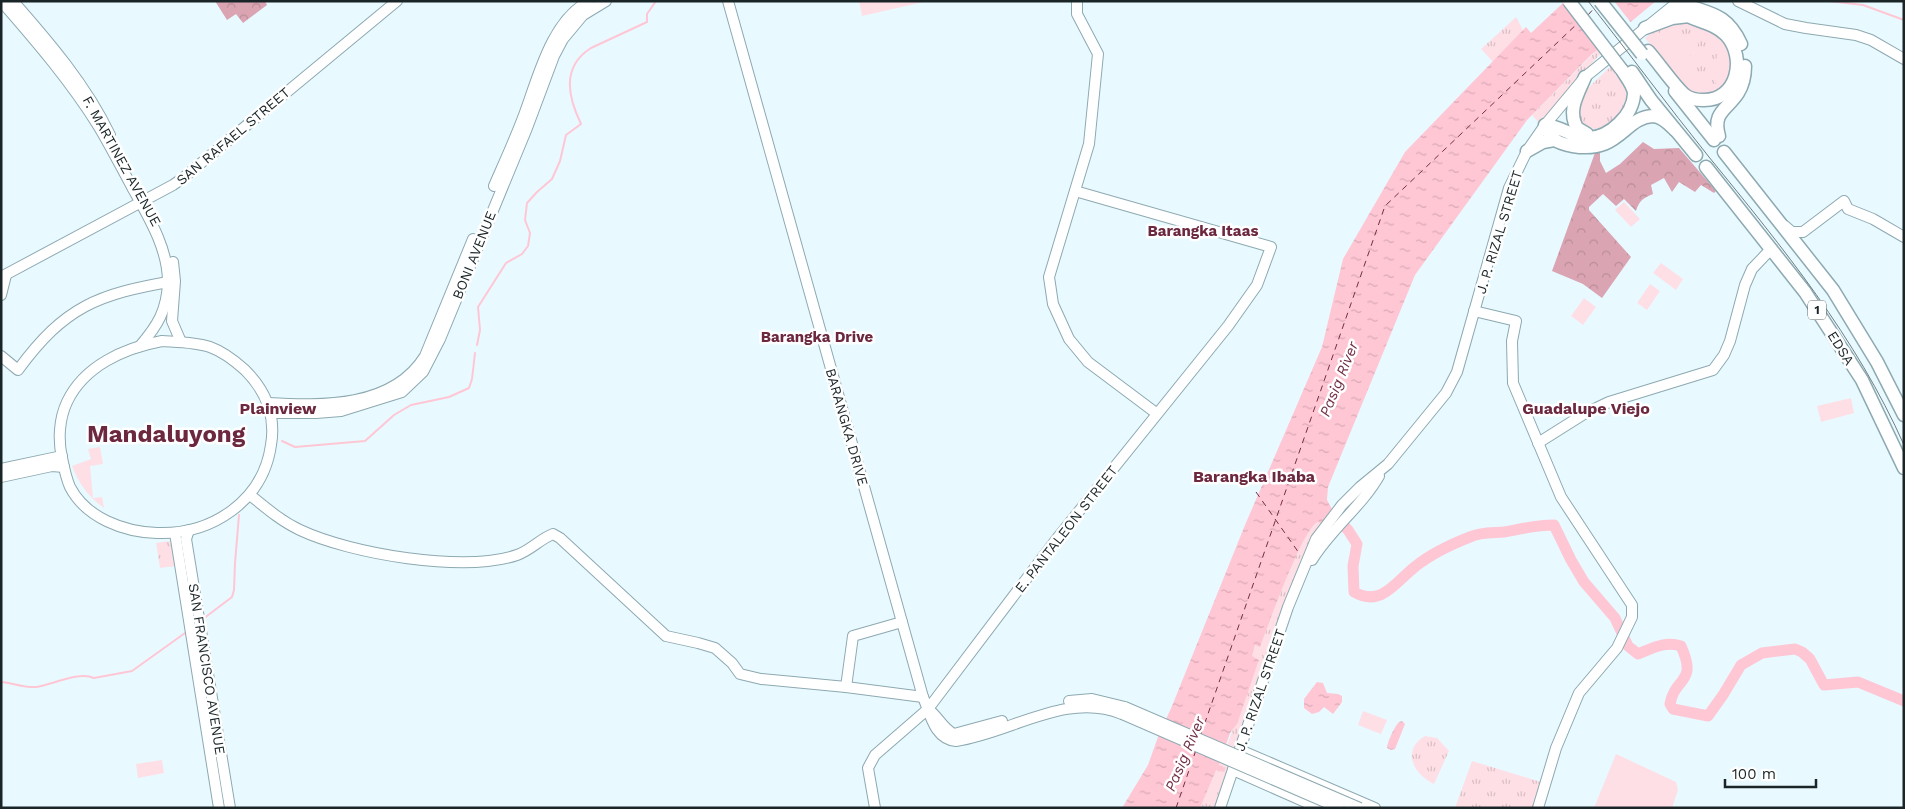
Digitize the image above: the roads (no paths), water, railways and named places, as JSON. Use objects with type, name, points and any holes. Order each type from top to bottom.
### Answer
[{"type":"highway","points":[[1569,1],[1696,155]]},
{"type":"highway","points":[[1578,1],[1624,68],[1634,94],[1632,103],[1628,112],[1618,124],[1600,136],[1590,138],[1545,125],[1548,134],[1554,140],[1564,144],[1581,147],[1601,146],[1617,138],[1642,119],[1654,116],[1664,120],[1675,130]]},
{"type":"highway","points":[[1600,1],[1646,52],[1685,94],[1695,100],[1712,100],[1724,94],[1731,86],[1736,75],[1736,59],[1733,47],[1720,30],[1706,22],[1679,12],[1678,2],[1692,8],[1706,6],[1734,31],[1745,61],[1743,84],[1718,118],[1716,125],[1717,138],[1663,77],[1646,52],[1609,1]]},
{"type":"highway","points":[[1645,28],[1672,18],[1689,16]]},
{"type":"highway","points":[[1585,77],[1574,104],[1573,118],[1579,130],[1600,136]]},
{"type":"highway","points":[[1527,151],[1543,142],[1554,140]]},
{"type":"highway","name":"EDSA","points":[[1724,152],[1830,286],[1877,362],[1904,415]]},
{"type":"highway","name":"EDSA","points":[[1706,167],[1805,292],[1862,380],[1904,468]]},
{"type":"main road","name":"F. MARTINEZ AVENUE","points":[[1,1],[47,53],[96,123],[143,201]]},
{"type":"main road","name":"F. MARTINEZ AVENUE","points":[[13,1],[55,49],[104,121],[143,201],[160,244],[171,281],[172,321],[181,342]]},
{"type":"main road","name":"SAN RAFAEL STREET","points":[[4,276],[173,185],[202,164],[263,111],[397,1]]},
{"type":"main road","name":"BONI AVENUE","points":[[270,408],[332,404],[356,400],[393,388],[407,379],[419,366],[431,342],[523,118],[547,53],[555,37],[571,16],[590,1]]},
{"type":"main road","name":"BONI AVENUE","points":[[270,408],[333,412],[350,409],[402,392],[423,372],[440,339],[554,56],[563,38],[583,15],[606,1]]},
{"type":"main road","name":"BARANGKA DRIVE","points":[[728,1],[929,718],[942,735],[956,741],[1075,707],[1124,710]]},
{"type":"main road","points":[[1077,1],[1077,14],[1098,54],[1088,144],[1049,277],[1053,304],[1070,339],[1088,362],[1156,413]]},
{"type":"main road","points":[[1738,1],[1785,24],[1863,38],[1904,59]]},
{"type":"main road","name":"J. P. RIZAL STREET","points":[[1220,808],[1288,607],[1321,539],[1337,511],[1356,498],[1382,470],[1452,383],[1460,364],[1510,188],[1527,151],[1545,125],[1585,77],[1678,2]]},
{"type":"main road","name":"E. PANTALEON STREET","points":[[875,808],[869,778],[870,763],[875,755],[928,709],[1054,541],[1246,302],[1262,276],[1271,247],[1074,191]]},
{"type":"main road","points":[[1782,224],[1792,232],[1804,232],[1844,201],[1848,209],[1873,218],[1904,237]]},
{"type":"main road","points":[[1538,443],[1584,414],[1608,402],[1713,370],[1724,355],[1730,341],[1745,285],[1752,269],[1771,249]]},
{"type":"main road","points":[[1,295],[4,276]]},
{"type":"main road","name":"F. MARTINEZ AVENUE","points":[[140,346],[158,324],[162,316],[171,281]]},
{"type":"main road","points":[[1,356],[18,370],[49,332],[81,307],[126,290],[171,281]]},
{"type":"main road","points":[[1474,311],[1516,321],[1512,341],[1513,383],[1561,497],[1632,605],[1632,617],[1617,648],[1579,693],[1556,748],[1538,808]]},
{"type":"main road","points":[[162,342],[181,342],[210,347],[232,359],[255,380],[270,408],[273,434],[269,458],[263,476],[250,495],[231,512],[218,520],[175,533],[156,534],[139,531],[121,527],[95,515],[81,502],[71,488],[60,447],[61,424],[67,402],[87,375],[106,361],[140,346],[162,342]]},
{"type":"main road","points":[[1,469],[63,461]]},
{"type":"main road","points":[[1,477],[52,466],[63,461]]},
{"type":"main road","points":[[250,495],[277,517],[302,531],[331,542],[411,558],[470,561],[507,558],[527,551],[554,534],[666,636],[715,648],[732,663],[740,674],[761,679],[922,697]]},
{"type":"main road","name":"SAN FRANCISCO AVENUE","points":[[189,530],[186,540],[230,808]]},
{"type":"main road","name":"SAN FRANCISCO AVENUE","points":[[175,533],[219,808]]},
{"type":"main road","points":[[846,687],[853,636],[902,622]]},
{"type":"main road","points":[[1124,710],[1339,808]]},
{"type":"main road","points":[[1124,710],[1360,808]]},
{"type":"main road","points":[[1240,750],[1375,808]]},
{"type":"main road","points":[[1279,790],[1274,781],[1282,769]]},
{"type":"main road","points":[[1233,770],[1319,808]]},
{"type":"water","name":"Pasig River","points":[[1562,1],[1656,1],[1591,55],[1527,120],[1415,275],[1328,487],[1327,500],[1332,509],[1322,524],[1318,522],[1312,528],[1304,541],[1286,579],[1260,647],[1255,645],[1252,656],[1259,660],[1237,724],[1230,733],[1219,765],[1225,768],[1224,772],[1216,770],[1200,808],[1122,808],[1148,765],[1245,525],[1322,347],[1343,259],[1405,152],[1526,27],[1531,33],[1563,3]]},
{"type":"water","points":[[1317,682],[1323,683],[1327,693],[1342,696],[1342,702],[1333,714],[1324,707],[1319,712],[1312,714],[1304,708],[1304,699]]},
{"type":"water","points":[[1402,721],[1405,724],[1395,749],[1391,750],[1387,748],[1387,745],[1393,730]]},
{"type":"waterway","points":[[477,345],[480,330],[478,307],[506,263],[522,254],[528,246],[530,233],[525,220],[527,203],[552,179],[560,161],[566,135],[581,124],[576,114],[571,93],[571,73],[575,64],[591,48],[647,22],[647,14],[656,1]]},
{"type":"waterway","points":[[1829,1],[1863,5],[1904,20]]},
{"type":"waterway","points":[[282,441],[295,447],[365,441],[394,415],[411,405],[449,397],[469,388],[475,353]]},
{"type":"waterway","points":[[203,619],[232,597],[239,515]]},
{"type":"waterway","points":[[1334,516],[1348,530],[1357,544],[1353,566],[1354,592],[1373,597],[1388,591],[1428,557],[1474,535],[1554,525],[1584,582],[1615,618],[1628,646],[1638,654],[1664,645],[1681,646],[1686,658],[1687,667],[1684,679],[1673,695],[1670,704],[1673,709],[1708,716],[1741,665],[1762,653],[1795,649],[1810,659],[1824,685],[1858,682],[1904,701]]},
{"type":"waterway","points":[[1,682],[36,687],[73,677],[88,676],[94,678],[132,671],[185,633]]},
{"type":"tram line","points":[[1588,1],[1791,260],[1841,330],[1885,405],[1904,445]]},
{"type":"district","name":"Barangka Itaas","points":[[1203,231]]},
{"type":"district","name":"Barangka Drive","points":[[817,337]]},
{"type":"district","name":"Plainview","points":[[278,408]]},
{"type":"district","name":"Guadalupe Viejo","points":[[1586,408]]},
{"type":"district","name":"Mandaluyong","points":[[166,434]]},
{"type":"district","name":"Barangka Ibaba","points":[[1254,476]]}]
